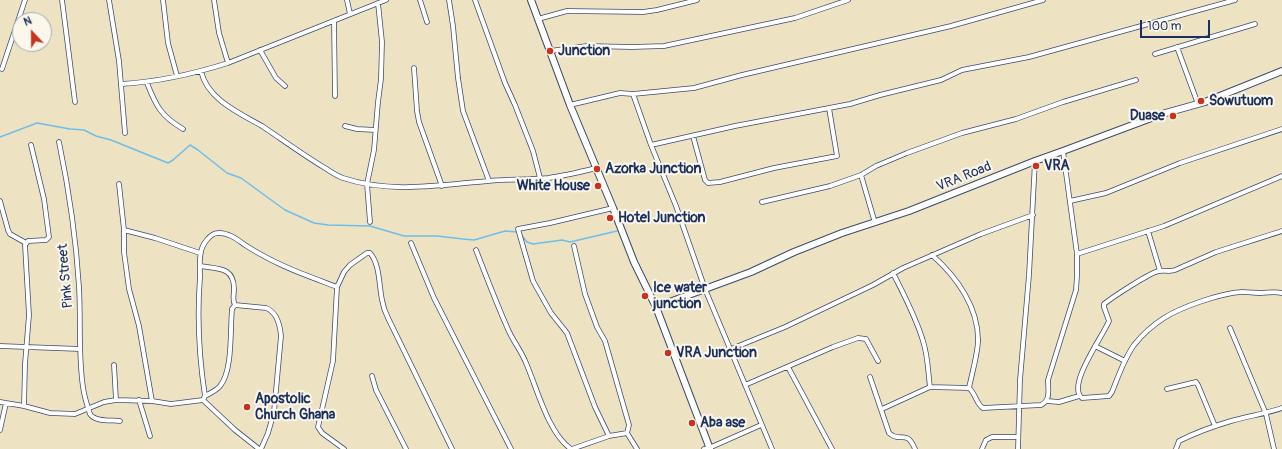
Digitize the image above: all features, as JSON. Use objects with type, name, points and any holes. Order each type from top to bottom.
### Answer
[{"type":"street","points":[[2,69],[25,0]]},
{"type":"street","points":[[62,0],[75,102]]},
{"type":"street","points":[[109,0],[119,61],[125,133]]},
{"type":"street","points":[[163,0],[168,43],[177,76]]},
{"type":"street","points":[[214,0],[220,33],[228,63]]},
{"type":"street","points":[[347,0],[350,14]]},
{"type":"street","points":[[121,84],[147,83],[201,71],[228,63],[386,0]]},
{"type":"street","points":[[420,0],[428,22]]},
{"type":"street","points":[[449,0],[454,26],[458,78],[463,111],[489,181]]},
{"type":"street","points":[[475,0],[505,83],[533,151],[540,178]]},
{"type":"street","points":[[531,0],[570,105],[634,262],[656,307],[708,449],[761,424]]},
{"type":"street","points":[[538,19],[567,11],[643,12],[697,0]]},
{"type":"street","points":[[550,51],[586,46],[664,46],[795,18],[848,0]]},
{"type":"street","points":[[570,105],[620,93],[633,94],[694,88],[742,75],[951,26],[1043,0]]},
{"type":"street","points":[[651,145],[850,104],[941,80],[962,70],[1029,57],[1235,0]]},
{"type":"street","points":[[370,222],[367,184],[374,150],[381,80],[382,42],[378,3]]},
{"type":"street","points":[[334,20],[335,96]]},
{"type":"street","points":[[1154,54],[1255,24]]},
{"type":"street","points":[[1177,47],[1198,104]]},
{"type":"street","points":[[260,50],[276,78],[285,86]]},
{"type":"street","points":[[414,68],[419,122],[442,186]]},
{"type":"street","points":[[201,71],[203,80],[207,87],[227,105],[305,157],[342,178],[367,184],[399,188],[419,188],[562,176],[596,168]]},
{"type":"street","name":"VRA Road","points":[[656,307],[706,290],[842,233],[875,223],[1035,161],[1063,152],[1162,114],[1198,104],[1282,71]]},
{"type":"street","points":[[762,202],[830,186],[861,175],[876,166],[907,153],[956,135],[1016,119],[1063,102],[1136,80]]},
{"type":"street","points":[[147,83],[156,105],[162,114],[183,129]]},
{"type":"street","points":[[633,94],[651,145],[676,206],[706,290],[772,449]]},
{"type":"street","points":[[693,136],[705,180],[708,183],[720,182],[774,168],[837,156],[829,108]]},
{"type":"street","points":[[345,126],[357,129],[375,130]]},
{"type":"street","points":[[1070,201],[1106,192],[1180,163],[1282,129]]},
{"type":"street","name":"Pink Street","points":[[59,142],[71,207],[79,285],[80,349],[83,389],[88,408]]},
{"type":"street","points":[[24,406],[26,346],[29,315],[24,249],[28,241],[46,240],[49,237],[44,199],[31,145]]},
{"type":"street","points":[[882,410],[930,387],[970,388],[980,406],[983,408],[1041,405],[1046,401],[1049,395],[1048,380],[1076,290],[1077,276],[1077,254],[1063,152]]},
{"type":"street","points":[[1018,449],[1019,406],[1035,161]]},
{"type":"street","points":[[861,175],[875,223]]},
{"type":"street","points":[[1077,254],[1182,219],[1282,176]]},
{"type":"street","points":[[119,184],[124,230],[124,252],[129,289],[139,326],[152,401]]},
{"type":"street","points":[[0,201],[10,234],[26,243]]},
{"type":"street","points":[[609,436],[595,407],[567,333],[551,313],[533,281],[518,229],[613,208]]},
{"type":"street","points":[[731,349],[785,327],[932,255],[981,234],[1032,216]]},
{"type":"street","points":[[124,230],[155,238],[200,253]]},
{"type":"street","points":[[1148,231],[1160,271]]},
{"type":"street","points":[[1079,396],[1077,391],[1087,360],[1109,321],[1104,304],[1160,271],[1169,272],[1216,252],[1282,231]]},
{"type":"street","points":[[235,305],[266,308],[271,310],[274,312],[280,326],[281,336],[274,412],[268,433],[260,449],[235,430],[204,398],[200,359],[199,300],[200,253],[202,247],[211,236],[218,233],[224,234],[236,238],[280,266],[337,287]]},
{"type":"street","points":[[411,243],[434,298],[511,449]]},
{"type":"street","points":[[574,246],[588,304],[597,327],[603,336],[616,376],[629,429],[627,433],[637,449]]},
{"type":"street","points":[[476,250],[507,327],[526,362],[542,405],[551,424],[562,440],[571,449],[609,436],[627,433]]},
{"type":"street","points":[[344,449],[322,433],[318,426],[333,360],[337,287],[344,272],[350,264],[367,253],[373,257],[382,300],[388,318],[452,449]]},
{"type":"street","points":[[932,255],[945,266],[960,285],[969,302],[978,328],[978,344],[970,388]]},
{"type":"street","points":[[200,266],[221,268],[227,271],[234,287],[233,302],[235,305]]},
{"type":"street","points":[[893,273],[913,313],[923,340],[930,387]]},
{"type":"street","points":[[1046,401],[1059,402],[1079,396],[1082,398],[1109,396],[1125,361],[1134,346],[1147,331],[1164,318],[1186,308],[1224,295],[1242,292],[1260,293],[1275,291],[1282,293]]},
{"type":"street","points":[[0,402],[50,412],[75,414],[104,402],[116,400],[139,400],[171,404],[204,398],[221,386],[225,378],[229,360],[232,309],[235,305]]},
{"type":"street","points":[[1230,328],[1266,414],[1274,449]]},
{"type":"street","points":[[745,385],[833,347],[858,338],[866,339],[878,361]]},
{"type":"street","points":[[0,346],[80,349]]},
{"type":"street","points":[[1095,346],[1125,361]]},
{"type":"street","points":[[114,365],[116,400]]},
{"type":"street","points":[[788,367],[832,449]]},
{"type":"street","points":[[372,376],[381,400],[406,449]]},
{"type":"street","points":[[870,378],[889,433],[895,437],[908,438],[911,440],[915,449]]},
{"type":"street","points":[[1167,389],[1196,382],[1215,426]]},
{"type":"street","points":[[139,400],[150,436]]},
{"type":"street","points":[[0,430],[6,403]]},
{"type":"street","points":[[88,408],[92,417],[120,421]]},
{"type":"street","points":[[1176,449],[1179,441],[1215,426],[1242,418],[1266,414],[1282,408]]},
{"type":"street","points":[[982,449],[986,440],[992,437],[1018,437]]},
{"type":"waterway","points":[[0,137],[37,123],[84,130],[168,163],[190,145],[227,173],[241,178],[285,210],[314,223],[328,225],[370,226],[404,236],[437,236],[474,240],[505,231],[517,232]]},
{"type":"waterway","points":[[523,237],[527,242],[533,244],[562,240],[570,242],[617,231]]},
{"type":"place","name":"Junction","points":[[550,51]]},
{"type":"place","name":"Sowutuom","points":[[1201,101]]},
{"type":"place","name":"Duase","points":[[1173,116]]},
{"type":"place","name":"VRA","points":[[1036,166]]},
{"type":"place","name":"Azorka Junction","points":[[597,169]]},
{"type":"place","name":"White House","points":[[598,186]]},
{"type":"place","name":"Hotel Junction","points":[[610,218]]},
{"type":"place","name":"Ice water junction","points":[[645,296]]},
{"type":"place","name":"VRA Junction","points":[[668,353]]},
{"type":"place","name":"Apostolic Church Ghana","points":[[247,407]]},
{"type":"place","name":"Aba ase","points":[[692,423]]}]
